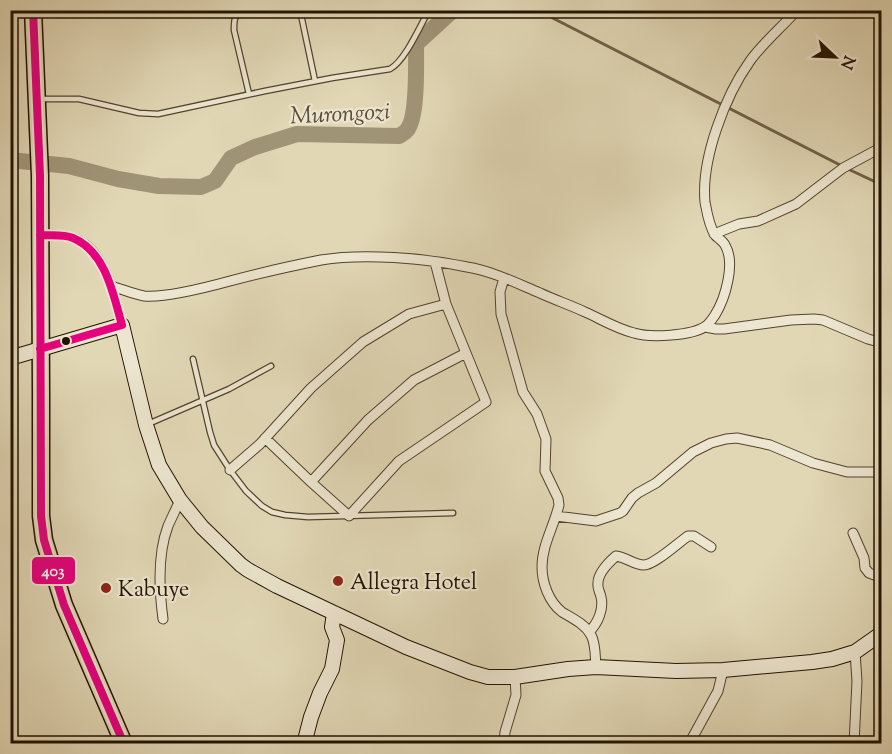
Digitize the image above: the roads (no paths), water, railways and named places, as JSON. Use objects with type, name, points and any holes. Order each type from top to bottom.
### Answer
[{"type":"highway","points":[[33,10],[40,176],[41,516],[44,540],[64,605],[124,744]]},
{"type":"street","points":[[705,327],[723,300],[730,267],[726,246],[714,234],[705,201],[706,167],[712,143],[730,94],[751,59],[797,10]]},
{"type":"street","points":[[714,234],[739,224],[758,221],[795,204],[843,168],[882,147]]},
{"type":"street","points":[[40,235],[67,236],[84,243],[92,250],[104,270],[111,286],[146,425],[159,465],[180,500],[202,527],[241,565],[277,586],[334,613],[406,647],[488,677],[515,677],[596,667],[676,671],[723,670],[812,662],[855,652],[882,633]]},
{"type":"street","points":[[111,286],[142,296],[153,296],[205,287],[324,260],[374,257],[468,267],[504,278],[635,334],[653,336],[684,334],[705,327],[724,329],[814,319],[823,320],[882,343]]},
{"type":"street","points":[[265,438],[349,516],[399,461],[486,402],[446,304],[435,262]]},
{"type":"street","points":[[504,278],[500,292],[501,314],[523,392],[537,414],[546,439],[545,471],[559,505],[546,543],[542,564],[543,580],[553,602],[560,610],[590,632],[596,667]]},
{"type":"street","points":[[230,470],[265,438],[311,388],[363,342],[409,314],[446,304]]},
{"type":"street","points":[[10,358],[122,325]]},
{"type":"street","points":[[311,482],[368,420],[414,380],[466,353]]},
{"type":"street","points":[[556,516],[596,521],[620,513],[632,498],[656,483],[693,452],[726,439],[737,438],[770,445],[813,463],[847,472],[882,472]]},
{"type":"street","points":[[164,619],[160,593],[163,542],[180,500]]},
{"type":"street","points":[[853,533],[864,558],[865,568],[869,573],[880,577],[882,589]]},
{"type":"street","points":[[590,632],[597,622],[601,607],[602,599],[598,589],[600,574],[616,556],[638,564],[650,564],[688,536],[694,536],[711,547]]},
{"type":"street","points":[[304,744],[314,709],[332,669],[337,640],[332,627],[334,613]]},
{"type":"street","points":[[854,744],[857,681],[855,652]]},
{"type":"street","points":[[689,744],[718,691],[723,670]]},
{"type":"street","points":[[504,744],[505,732],[516,695],[515,677]]},
{"type":"lane","points":[[243,10],[234,20],[234,30],[249,94]]},
{"type":"lane","points":[[300,10],[315,81]]},
{"type":"lane","points":[[37,99],[79,99],[139,113],[158,114],[315,81],[390,69],[396,66],[403,56],[429,10]]},
{"type":"lane","points":[[193,358],[214,445],[246,490],[262,506],[272,512],[285,515],[349,516],[453,513]]},
{"type":"lane","points":[[146,425],[229,389],[271,366]]},
{"type":"waterway","name":"Murongozi","points":[[10,160],[69,166],[118,179],[159,186],[201,187],[215,181],[231,158],[255,147],[297,134],[399,136],[407,130],[413,114],[416,89],[416,44],[455,10]]},
{"type":"waterway","points":[[537,10],[842,166]]},
{"type":"waterway","points":[[848,169],[882,185]]},
{"type":"place","name":"Allegra Hotel","points":[[338,581]]},
{"type":"place","name":"Kabuye","points":[[106,588]]}]
